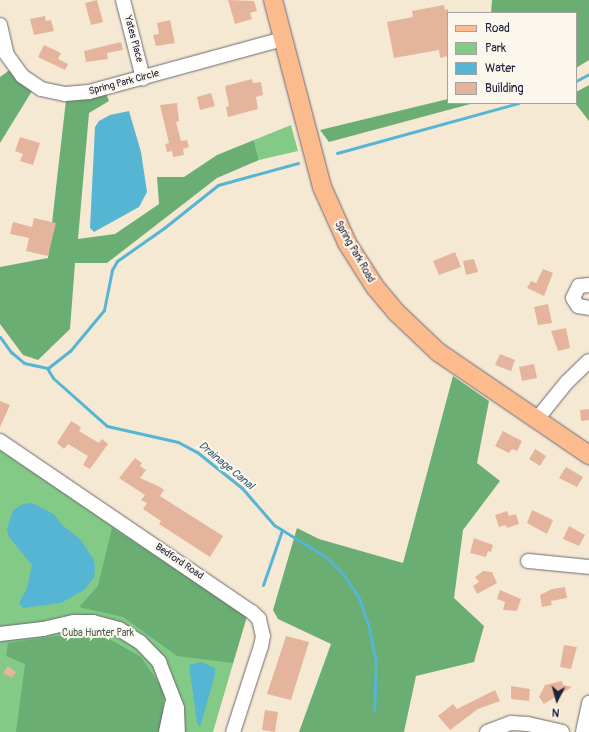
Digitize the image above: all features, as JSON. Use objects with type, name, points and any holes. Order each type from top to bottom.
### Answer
[{"type":"main road","name":"Spring Park Road","points":[[273,0],[322,187],[338,224],[360,265],[375,287],[419,336],[452,362],[589,455]]},
{"type":"street","name":"Yates Place","points":[[123,0],[144,78]]},
{"type":"street","name":"Spring Park Circle","points":[[0,25],[5,50],[12,66],[22,76],[41,89],[76,94],[144,78],[283,39]]},
{"type":"street","points":[[589,285],[579,286],[573,298],[578,306],[589,308]]},
{"type":"street","points":[[537,419],[567,382],[589,361]]},
{"type":"street","name":"Bedford Road","points":[[0,442],[252,612],[259,619],[263,636],[261,646],[233,732]]},
{"type":"street","points":[[528,561],[589,567]]},
{"type":"street","points":[[0,634],[43,629],[74,622],[93,622],[119,629],[140,642],[159,662],[177,708],[178,732]]},
{"type":"street","points":[[166,732],[174,700]]},
{"type":"street","points":[[583,732],[589,702]]},
{"type":"street","points":[[487,732],[511,723],[528,724],[562,732]]},
{"type":"green space","points":[[492,0],[589,0],[589,60],[577,67],[577,12],[491,12]]},
{"type":"green space","points":[[11,69],[32,91],[0,143],[0,77]]},
{"type":"green space","points":[[589,85],[589,121],[576,104],[577,104],[577,91]]},
{"type":"green space","points":[[105,91],[109,101],[89,113],[78,239],[115,234],[159,204],[157,177],[184,177],[217,155],[254,140],[259,160],[217,178],[107,263],[75,263],[70,329],[38,360],[23,355],[0,324],[0,267],[48,258],[66,100],[91,99]]},
{"type":"green space","points":[[447,99],[447,104],[470,104],[329,142],[320,130]]},
{"type":"green space","points":[[291,125],[298,151],[259,160],[254,140]]},
{"type":"green space","points":[[453,376],[489,401],[477,463],[500,481],[463,530],[454,598],[484,626],[474,662],[416,676],[404,732],[299,732],[331,644],[278,619],[273,610],[297,528],[319,539],[403,563]]},
{"type":"green space","name":"Cuba Hunter Park","points":[[0,450],[247,616],[213,732],[0,732]]},
{"type":"green space","points":[[112,528],[247,616],[233,663],[177,656],[123,617],[79,607],[98,586]]},
{"type":"green space","points":[[57,636],[104,636],[141,657],[164,691],[162,732],[16,732],[25,664],[6,656],[8,643]]},
{"type":"water","points":[[129,111],[141,152],[147,192],[139,207],[94,232],[90,228],[95,127],[99,121],[110,115]]},
{"type":"water","points":[[32,503],[54,514],[62,525],[80,539],[94,560],[95,568],[94,578],[84,590],[61,603],[23,608],[19,603],[27,588],[32,565],[9,537],[7,529],[13,510],[23,504]]},
{"type":"water","points":[[201,662],[215,668],[215,675],[200,727],[197,723],[189,665]]},
{"type":"building","points":[[97,0],[103,22],[91,25],[85,3]]},
{"type":"building","points":[[228,0],[254,1],[257,11],[250,13],[252,19],[235,24]]},
{"type":"building","points":[[444,5],[445,10],[448,9],[447,56],[440,58],[439,50],[394,58],[387,22],[413,17],[412,11]]},
{"type":"building","points":[[45,16],[46,21],[51,20],[54,31],[34,35],[30,19]]},
{"type":"building","points":[[170,20],[175,43],[156,46],[153,35],[159,34],[157,23]]},
{"type":"building","points":[[121,42],[123,50],[107,53],[108,59],[86,62],[84,51]]},
{"type":"building","points":[[44,45],[61,53],[58,59],[68,64],[65,70],[38,57]]},
{"type":"building","points":[[252,79],[253,83],[261,82],[263,95],[256,97],[258,109],[228,117],[226,107],[229,106],[225,86]]},
{"type":"building","points":[[211,93],[215,106],[200,110],[197,97]]},
{"type":"building","points":[[177,103],[179,121],[176,122],[181,141],[187,140],[189,147],[183,149],[184,155],[173,157],[172,151],[167,152],[165,144],[169,143],[160,105]]},
{"type":"building","points":[[20,137],[40,143],[33,165],[20,161],[23,154],[15,151]]},
{"type":"building","points":[[34,218],[56,223],[48,256],[26,251],[29,238],[10,234],[13,222],[32,227]]},
{"type":"building","points":[[455,252],[461,267],[439,275],[433,261]]},
{"type":"building","points":[[474,259],[478,272],[466,275],[463,261]]},
{"type":"building","points":[[543,269],[553,273],[544,296],[527,288],[531,281],[536,283]]},
{"type":"building","points":[[548,304],[552,323],[538,325],[534,307]]},
{"type":"building","points":[[566,328],[570,348],[558,351],[551,331]]},
{"type":"building","points":[[500,354],[515,360],[511,371],[495,365]]},
{"type":"building","points":[[534,364],[537,378],[522,381],[519,367]]},
{"type":"building","points":[[0,401],[10,405],[0,427]]},
{"type":"building","points":[[589,409],[589,420],[581,421],[580,410]]},
{"type":"building","points":[[71,421],[81,427],[79,431],[99,443],[102,439],[108,444],[90,469],[83,465],[88,456],[68,444],[64,449],[57,443]]},
{"type":"building","points":[[503,431],[522,441],[517,451],[512,449],[509,453],[495,446]]},
{"type":"building","points":[[535,449],[546,456],[540,466],[529,459]]},
{"type":"building","points":[[135,458],[142,463],[140,466],[146,470],[140,478],[164,490],[160,496],[223,536],[210,557],[159,524],[161,521],[143,509],[147,503],[141,500],[145,495],[119,478]]},
{"type":"building","points":[[566,467],[583,477],[577,487],[559,478]]},
{"type":"building","points":[[532,510],[553,520],[547,534],[527,523]]},
{"type":"building","points":[[507,511],[509,516],[516,514],[519,524],[507,528],[506,525],[499,527],[495,515]]},
{"type":"building","points":[[569,526],[585,535],[579,546],[563,539]]},
{"type":"building","points":[[474,538],[493,545],[491,552],[488,551],[486,557],[470,553]]},
{"type":"building","points":[[483,571],[492,572],[497,583],[477,594],[473,586],[479,582],[475,577]]},
{"type":"building","points":[[565,587],[567,598],[551,601],[552,605],[542,607],[540,595],[552,589]]},
{"type":"building","points":[[500,590],[521,599],[517,611],[503,610],[505,602],[497,599]]},
{"type":"building","points":[[286,636],[309,642],[291,700],[267,694]]},
{"type":"building","points":[[564,645],[577,647],[571,669],[560,667]]},
{"type":"building","points":[[8,666],[16,672],[12,678],[3,673]]},
{"type":"building","points":[[562,681],[563,685],[572,687],[544,704],[539,697],[545,685]]},
{"type":"building","points":[[511,686],[530,689],[529,701],[511,699]]},
{"type":"building","points":[[495,690],[500,701],[478,709],[450,730],[438,716],[453,704],[457,709]]},
{"type":"building","points":[[265,710],[278,712],[275,732],[262,730]]},
{"type":"waterway","points":[[577,80],[589,74]]},
{"type":"waterway","points":[[337,153],[514,104]]},
{"type":"waterway","points":[[0,337],[11,352],[24,363],[48,368],[70,351],[104,310],[112,270],[117,261],[164,228],[218,185],[298,163]]},
{"type":"waterway","name":"Drainage Canal","points":[[47,368],[53,378],[107,426],[178,442],[197,452],[242,488],[274,525],[326,557],[343,574],[359,598],[369,627],[376,663],[374,711]]},
{"type":"waterway","points":[[263,585],[282,530]]}]
